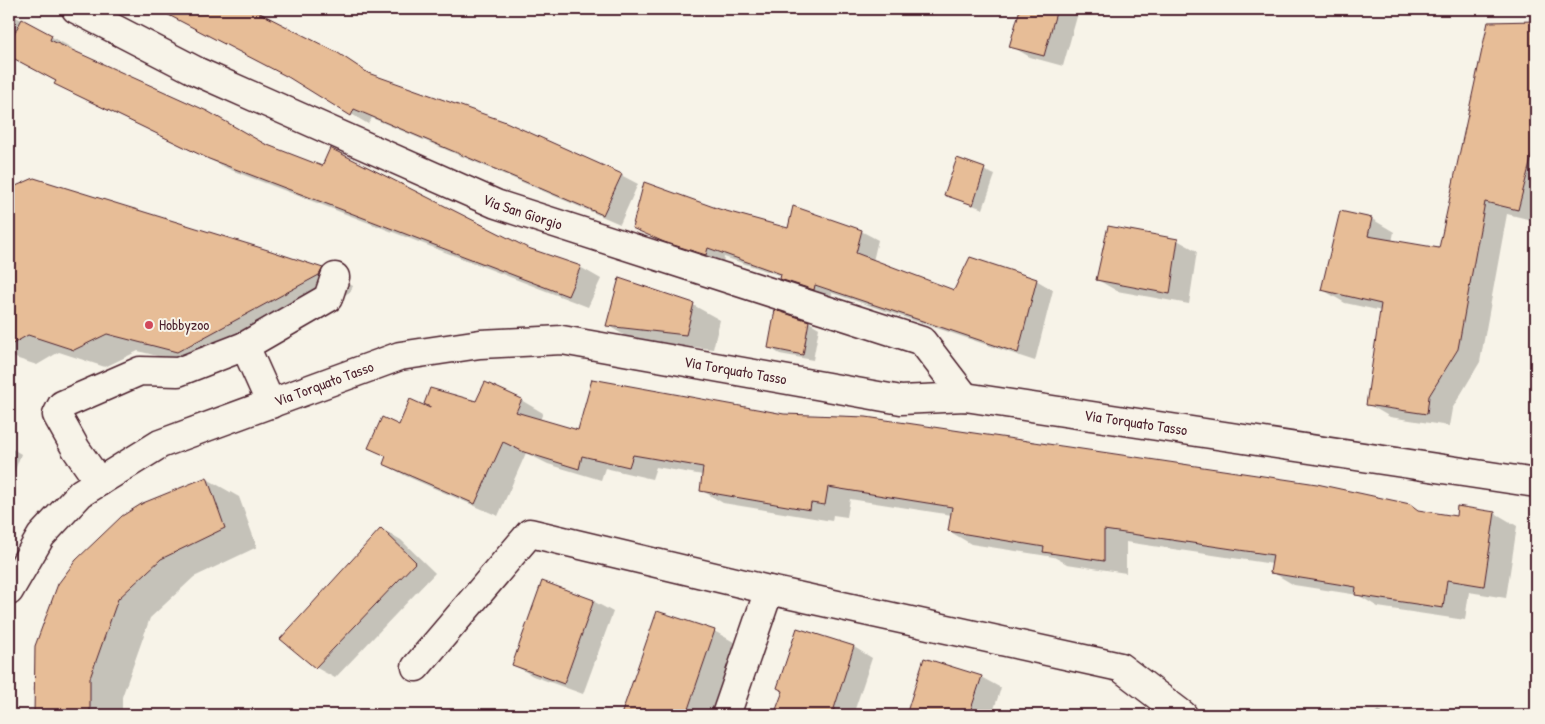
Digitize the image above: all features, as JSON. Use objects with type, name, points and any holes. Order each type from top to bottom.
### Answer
[{"type":"street","name":"Via San Giorgio","points":[[76,9],[198,72],[496,204],[922,341],[965,397]]},
{"type":"street","points":[[98,482],[76,449],[57,415],[62,404],[140,372],[178,372],[245,346],[328,298],[335,277]]},
{"type":"street","name":"Via Torquato Tasso","points":[[9,591],[41,536],[81,493],[160,444],[400,356],[480,344],[562,340],[901,400],[965,397],[1536,482]]},
{"type":"street","points":[[245,346],[271,404]]},
{"type":"street","points":[[416,667],[530,533],[769,590],[1120,667],[1183,715]]},
{"type":"street","points":[[726,715],[769,590]]},
{"type":"building","points":[[157,9],[252,9],[338,53],[368,73],[506,122],[622,174],[603,215],[354,109],[351,116],[288,77]]},
{"type":"building","points":[[1020,9],[1057,9],[1044,56],[1009,47]]},
{"type":"building","points":[[22,19],[52,35],[50,40],[207,111],[265,144],[322,166],[330,148],[528,248],[581,266],[568,296],[209,159],[54,84],[56,81],[9,56],[9,43]]},
{"type":"building","points":[[1536,21],[1536,140],[1518,210],[1485,202],[1458,349],[1429,396],[1427,414],[1366,405],[1381,304],[1321,290],[1340,211],[1372,218],[1368,236],[1439,248],[1488,22]]},
{"type":"building","points":[[957,158],[985,168],[973,205],[944,195]]},
{"type":"building","points":[[34,178],[323,268],[319,275],[177,352],[107,334],[74,350],[28,335],[9,346],[9,189]]},
{"type":"building","points":[[644,182],[719,209],[788,228],[793,206],[862,230],[856,253],[954,290],[970,257],[1037,279],[1018,353],[815,285],[814,290],[780,279],[781,274],[708,248],[706,255],[664,242],[632,228]]},
{"type":"building","points":[[1108,226],[1178,239],[1170,294],[1096,280]]},
{"type":"building","points":[[619,278],[694,303],[686,335],[606,326]]},
{"type":"building","points":[[775,310],[809,321],[803,355],[768,348]]},
{"type":"building","points":[[592,379],[784,414],[866,417],[1317,484],[1410,504],[1418,510],[1456,516],[1457,506],[1495,512],[1484,586],[1447,580],[1443,608],[1355,595],[1356,587],[1270,573],[1273,555],[1104,530],[1104,561],[1043,552],[1044,547],[948,531],[952,507],[828,487],[825,505],[811,503],[810,510],[700,491],[703,467],[633,455],[629,467],[582,456],[579,469],[524,452],[503,442],[475,504],[383,464],[386,456],[368,448],[382,417],[399,425],[410,399],[430,408],[424,404],[430,388],[476,401],[485,382],[522,399],[516,412],[578,430]]},
{"type":"building","points":[[207,477],[225,528],[161,559],[118,599],[90,678],[90,715],[34,715],[35,646],[58,584],[76,560],[122,516],[143,503]]},
{"type":"building","points":[[381,528],[416,562],[315,668],[280,639]]},
{"type":"building","points":[[542,581],[594,600],[564,684],[512,665]]},
{"type":"building","points":[[657,611],[715,630],[686,715],[621,715]]},
{"type":"building","points":[[797,628],[854,646],[832,715],[774,715],[783,691],[777,688]]},
{"type":"building","points":[[924,658],[982,676],[969,715],[906,715]]},
{"type":"place","name":"Hobbyzoo","points":[[149,325]]}]
